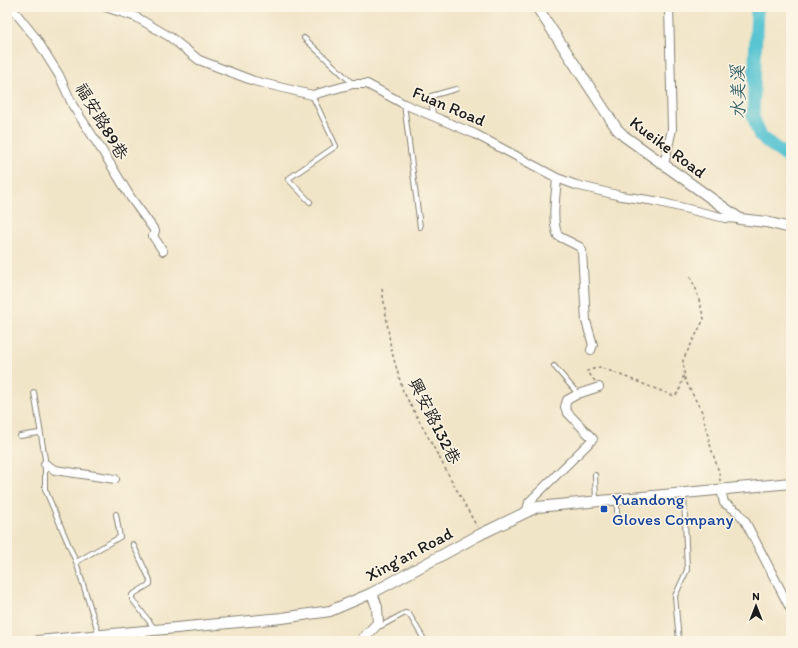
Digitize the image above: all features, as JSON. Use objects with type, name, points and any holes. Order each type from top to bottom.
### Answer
[{"type":"street","name":"福安路89巷","points":[[11,7],[34,37],[59,75],[73,106],[131,198],[155,231],[153,236],[163,250]]},
{"type":"street","name":"Fuan Road","points":[[105,7],[136,17],[170,37],[199,60],[254,82],[312,95],[353,84],[367,84],[404,104],[503,148],[558,178],[621,196],[655,201],[725,218],[766,222],[791,228]]},
{"type":"street","name":"Kueike Road","points":[[537,7],[617,129],[624,136],[740,219]]},
{"type":"street","points":[[664,165],[672,128],[669,7]]},
{"type":"street","points":[[558,178],[554,223],[558,236],[580,247],[582,251],[586,321],[593,345],[591,350]]},
{"type":"street","points":[[527,511],[529,502],[593,439],[567,412],[565,407],[567,400],[578,394],[599,387]]},
{"type":"street","points":[[45,464],[55,470],[115,479]]},
{"type":"street","name":"Xing’an Road","points":[[38,641],[101,638],[156,630],[330,611],[372,593],[481,534],[537,507],[617,501],[721,489],[791,483]]},
{"type":"street","points":[[721,489],[724,503],[738,512],[745,521],[791,610]]},
{"type":"street","points":[[361,641],[378,623],[377,607],[372,593]]},
{"type":"lane","points":[[304,38],[353,84]]},
{"type":"lane","points":[[433,116],[431,96],[456,89]]},
{"type":"lane","points":[[310,202],[288,179],[336,146],[312,95]]},
{"type":"lane","points":[[404,104],[420,227]]},
{"type":"lane","points":[[554,366],[578,394]]},
{"type":"lane","points":[[34,392],[39,433],[42,437],[45,464],[44,489],[76,562],[101,638]]},
{"type":"lane","points":[[20,436],[39,433]]},
{"type":"lane","points":[[595,475],[596,502]]},
{"type":"lane","points":[[679,641],[675,596],[687,570],[684,494]]},
{"type":"lane","points":[[617,501],[617,521]]},
{"type":"lane","points":[[76,562],[120,537],[116,514]]},
{"type":"lane","points":[[133,544],[150,580],[150,584],[136,592],[132,596],[132,599],[156,630]]},
{"type":"lane","points":[[378,623],[381,626],[405,613],[409,614],[425,641]]},
{"type":"path","points":[[690,277],[696,289],[704,319],[683,360],[685,380],[702,412],[719,472],[721,489]]},
{"type":"path","name":"興安路132巷","points":[[382,289],[391,349],[403,391],[481,534]]},
{"type":"path","points":[[599,387],[587,371],[600,367],[674,396],[682,387],[684,372]]},
{"type":"waterway","name":"水美溪","points":[[757,7],[753,116],[760,136],[791,160]]},
{"type":"place","name":"Yuandong Gloves Company","points":[[604,509]]}]
